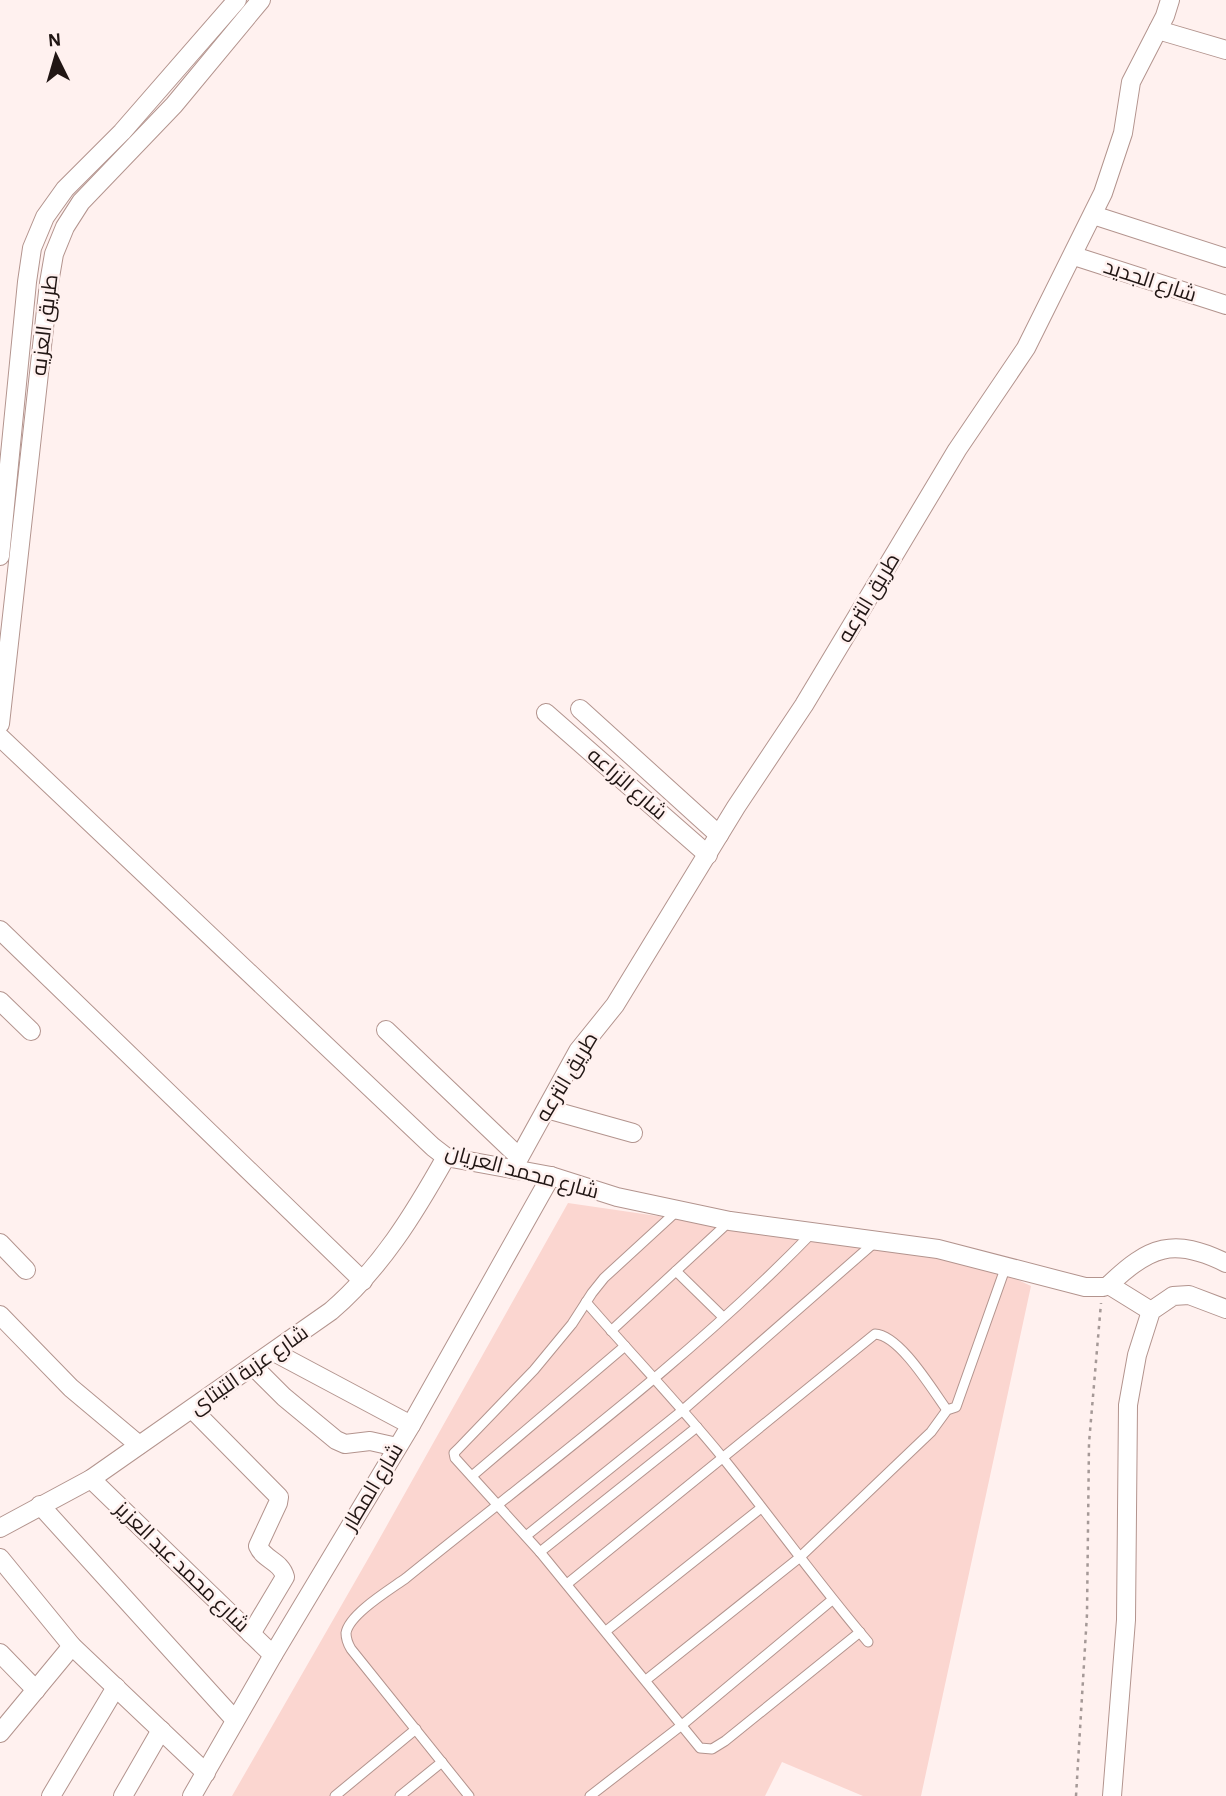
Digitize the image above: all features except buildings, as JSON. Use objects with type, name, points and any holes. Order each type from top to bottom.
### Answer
[{"type":"street","name":"طريق العزيه","points":[[0,556],[27,282],[32,248],[45,217],[65,189],[122,132],[237,0]]},
{"type":"street","name":"طريق العزيه","points":[[0,724],[54,254],[65,227],[81,202],[174,105],[261,0]]},
{"type":"street","name":"طريق الترعه","points":[[516,1163],[578,1051],[615,1004],[719,835],[804,705],[957,450],[1026,348],[1104,193],[1123,133],[1131,82],[1170,0]]},
{"type":"street","points":[[1157,30],[1226,50]]},
{"type":"street","points":[[1093,215],[1226,258]]},
{"type":"street","name":"شارع الجديد","points":[[1074,256],[1226,305]]},
{"type":"street","points":[[1,536],[21,542]]},
{"type":"street","points":[[580,709],[719,835]]},
{"type":"street","name":"شارع الزراعه","points":[[546,713],[708,855]]},
{"type":"street","name":"شارع محمد العريان","points":[[0,737],[422,1138],[446,1157],[516,1163],[617,1197],[730,1221],[938,1249],[1069,1284],[1109,1287]]},
{"type":"street","points":[[0,930],[363,1281]]},
{"type":"street","points":[[0,1001],[31,1031]]},
{"type":"street","points":[[386,1030],[516,1163]]},
{"type":"street","points":[[547,1109],[633,1133]]},
{"type":"street","name":"شارع عزبة التيتاى","points":[[3,1522],[91,1479],[331,1311],[363,1281],[396,1241],[446,1157]]},
{"type":"street","name":"شارع المطار","points":[[192,1796],[411,1425],[551,1176]]},
{"type":"street","points":[[0,1243],[26,1270]]},
{"type":"street","points":[[1146,1308],[1109,1287],[1145,1254],[1168,1248],[1192,1249],[1226,1263]]},
{"type":"street","points":[[1146,1308],[1173,1296],[1189,1295],[1226,1309]]},
{"type":"street","points":[[1112,1796],[1126,1620],[1128,1405],[1146,1308]]},
{"type":"street","points":[[0,1315],[71,1388],[139,1445]]},
{"type":"street","points":[[275,1352],[411,1425]]},
{"type":"street","points":[[254,1367],[284,1397],[336,1440],[345,1444],[370,1441],[397,1447]]},
{"type":"street","points":[[192,1409],[279,1497],[258,1546],[265,1556],[280,1566],[285,1577],[251,1634]]},
{"type":"street","name":"شارع محمد عبد العزيز","points":[[91,1479],[273,1655]]},
{"type":"street","points":[[40,1505],[235,1720]]},
{"type":"street","points":[[0,1558],[72,1646],[206,1773]]},
{"type":"street","points":[[0,1733],[72,1646]]},
{"type":"street","points":[[0,1653],[36,1690]]},
{"type":"street","points":[[51,1796],[116,1687]]},
{"type":"street","points":[[123,1796],[161,1730]]},
{"type":"lane","points":[[679,1210],[604,1278],[572,1324],[534,1370],[454,1454],[457,1462],[540,1552],[700,1748],[712,1749],[860,1632]]},
{"type":"lane","points":[[611,1331],[730,1221]]},
{"type":"lane","points":[[468,1796],[351,1649],[346,1635],[348,1627],[371,1604],[654,1377],[723,1317],[812,1233]]},
{"type":"lane","points":[[526,1536],[683,1410],[878,1239]]},
{"type":"lane","points":[[646,1680],[799,1558],[931,1432],[947,1410],[956,1407],[1006,1266]]},
{"type":"lane","points":[[676,1271],[723,1317]]},
{"type":"lane","points":[[586,1302],[723,1458],[832,1600],[869,1642]]},
{"type":"lane","points":[[567,1584],[874,1335],[888,1338],[897,1346],[947,1410]]},
{"type":"lane","points":[[472,1476],[625,1346]]},
{"type":"lane","points":[[540,1552],[696,1427]]},
{"type":"lane","points":[[606,1631],[761,1508]]},
{"type":"lane","points":[[590,1796],[682,1725],[832,1600]]},
{"type":"lane","points":[[335,1796],[415,1729]]},
{"type":"lane","points":[[400,1796],[442,1762]]},
{"type":"path","points":[[1076,1796],[1087,1614],[1091,1411],[1109,1287]]},
{"type":"shaded area","points":[[568,1203],[918,1254],[1001,1272],[1031,1286],[921,1796],[863,1796],[782,1762],[765,1796],[232,1796]]}]
